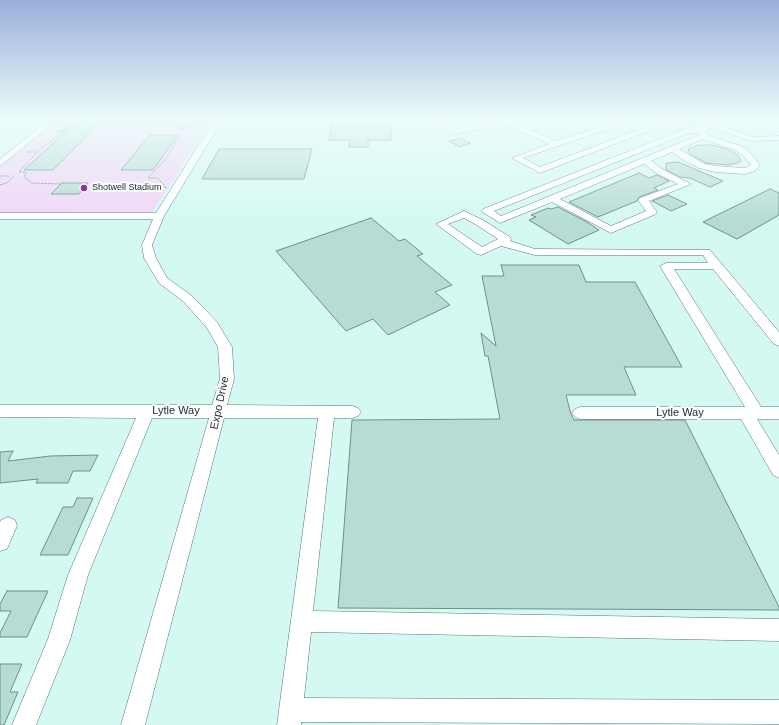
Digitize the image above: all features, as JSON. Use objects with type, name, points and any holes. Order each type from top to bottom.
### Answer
[{"type":"street","points":[[0,163],[12,153]]},
{"type":"street","name":"Expo Drive","points":[[133,725],[220,411],[227,379],[225,347],[212,326],[188,299],[163,280],[150,258],[147,245],[159,216],[195,153]]},
{"type":"street","points":[[512,154],[517,153]]},
{"type":"street","points":[[574,153],[579,155]]},
{"type":"street","points":[[540,170],[585,153]]},
{"type":"street","points":[[512,154],[548,174],[605,153]]},
{"type":"street","points":[[633,153],[486,211],[500,220],[661,153]]},
{"type":"street","points":[[679,153],[702,166],[715,169],[744,171],[752,169],[756,166],[746,153]]},
{"type":"street","points":[[552,198],[611,230],[652,212],[643,200],[686,184],[659,171],[644,160]]},
{"type":"street","points":[[464,214],[506,239],[500,242],[480,252],[441,224],[464,214]]},
{"type":"street","points":[[0,216],[159,216]]},
{"type":"street","points":[[479,222],[494,216]]},
{"type":"street","points":[[500,242],[535,252],[706,252],[779,341]]},
{"type":"street","points":[[656,252],[666,266],[751,413],[779,470]]},
{"type":"street","points":[[666,266],[716,266]]},
{"type":"street","points":[[24,725],[59,640],[78,575],[146,410]]},
{"type":"street","name":"Lytle Way","points":[[0,411],[146,410],[353,412]]},
{"type":"street","points":[[327,412],[290,718],[779,712]]},
{"type":"street","name":"Lytle Way","points":[[580,413],[779,413]]},
{"type":"street","points":[[302,622],[779,630]]},
{"type":"path","points":[[37,153],[19,172],[26,172],[24,177],[32,183],[61,184]]},
{"type":"path","points":[[169,153],[165,160],[148,178],[158,178],[172,195]]},
{"type":"path","points":[[0,176],[9,176]]},
{"type":"path","points":[[0,185],[7,183],[14,176]]},
{"type":"shaded area","name":"Shotwell Stadium","points":[[15,153],[191,153],[152,212],[0,214],[0,165]]},
{"type":"building","points":[[43,153],[70,153],[53,170],[24,170]]},
{"type":"building","points":[[135,153],[165,153],[153,170],[121,170]]},
{"type":"building","points":[[217,153],[311,153],[304,179],[202,179]]},
{"type":"building","points":[[690,153],[734,153],[738,155],[741,161],[728,165],[706,163]]},
{"type":"building","points":[[678,162],[723,181],[710,187],[690,178],[680,177],[666,170],[666,163]]},
{"type":"building","points":[[639,173],[649,178],[657,175],[669,181],[654,188],[658,190],[639,197],[637,201],[598,217],[569,202]]},
{"type":"building","points":[[62,183],[88,183],[79,194],[51,194]]},
{"type":"building","points":[[770,189],[779,193],[779,215],[737,239],[703,222]]},
{"type":"building","points":[[668,195],[687,204],[671,211],[652,201]]},
{"type":"building","points":[[558,207],[599,230],[568,244],[529,220],[536,217],[531,215],[548,208],[551,209]]},
{"type":"building","points":[[371,218],[399,241],[405,239],[423,254],[417,256],[452,285],[435,292],[450,305],[388,335],[373,319],[346,331],[276,251]]},
{"type":"building","points":[[501,265],[579,265],[586,282],[635,282],[682,367],[624,367],[636,395],[566,395],[571,414],[574,420],[685,420],[779,607],[779,610],[338,608],[352,420],[500,419],[488,356],[485,356],[481,333],[496,346],[482,276],[504,276]]},
{"type":"building","points":[[13,451],[8,461],[50,456],[98,455],[90,471],[73,471],[68,483],[36,483],[38,479],[0,483],[0,452]]},
{"type":"building","points":[[77,498],[93,498],[68,555],[40,555],[63,507],[73,507]]},
{"type":"building","points":[[7,591],[48,591],[27,637],[0,637],[0,633],[11,611],[0,611],[0,604]]},
{"type":"building","points":[[0,664],[22,664],[10,692],[18,692],[4,725],[0,725]]},
{"type":"place","name":"Shotwell Stadium","points":[[84,188]]}]
